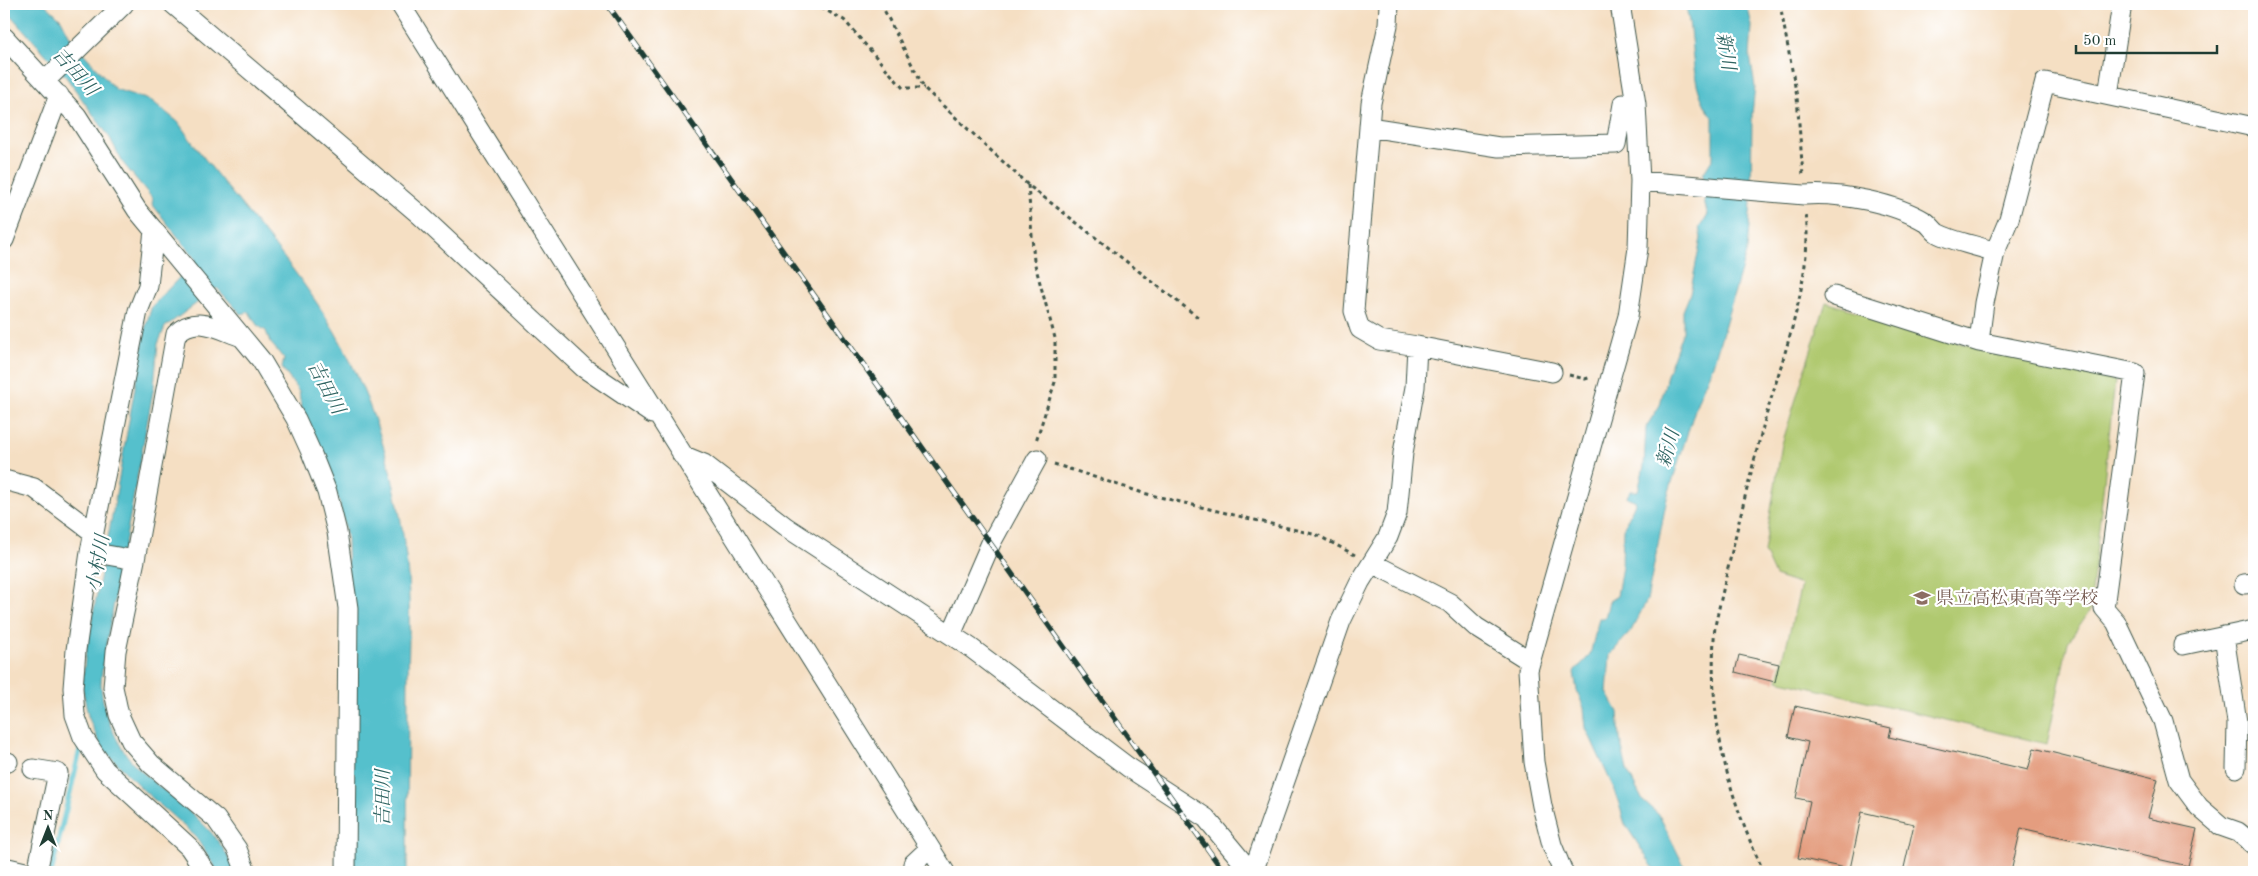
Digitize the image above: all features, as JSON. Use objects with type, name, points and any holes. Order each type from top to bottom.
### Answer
[{"type":"street","points":[[174,4],[420,215],[584,368],[658,417]]},
{"type":"street","points":[[400,4],[945,872]]},
{"type":"street","points":[[1389,4],[1388,25],[1371,103],[1354,312],[1360,329],[1379,340],[1552,372]]},
{"type":"street","points":[[1563,872],[1552,845],[1542,806],[1534,762],[1529,704],[1530,661],[1628,316],[1638,248],[1640,181],[1636,104],[1620,4]]},
{"type":"street","points":[[2108,95],[2122,4]]},
{"type":"street","points":[[45,81],[120,9]]},
{"type":"street","points":[[4,37],[77,116],[137,210],[261,360],[296,418],[327,492],[337,532],[348,608],[346,872]]},
{"type":"street","points":[[1978,342],[1995,252],[2009,219],[2045,82],[2254,126]]},
{"type":"street","points":[[4,240],[59,95]]},
{"type":"street","points":[[1369,127],[1499,147],[1616,144],[1623,104],[1636,104]]},
{"type":"street","points":[[1640,181],[1804,195],[1827,193],[1887,206],[1926,222],[1938,233],[1995,252]]},
{"type":"street","points":[[160,236],[148,286],[138,310],[90,552],[76,650],[73,688],[75,714],[83,737],[105,770],[189,847],[206,872]]},
{"type":"street","points":[[1834,296],[1978,342],[2134,373],[2104,608],[2116,622],[2162,721],[2179,780],[2199,807],[2213,820],[2221,826],[2238,832],[2254,845]]},
{"type":"street","points":[[242,337],[197,322],[184,327],[176,334],[135,560],[116,652],[114,687],[119,714],[131,741],[151,764],[216,819],[237,849],[246,872]]},
{"type":"street","points":[[1252,872],[1341,621],[1388,537],[1397,513],[1403,453],[1415,387],[1418,346]]},
{"type":"street","points":[[682,455],[704,464],[786,527],[951,635],[1071,722],[1128,767],[1206,818],[1252,872]]},
{"type":"street","points":[[951,635],[992,544],[1037,458]]},
{"type":"street","points":[[4,480],[34,488],[94,532]]},
{"type":"street","points":[[90,552],[135,560]]},
{"type":"street","points":[[1372,563],[1450,603],[1476,627],[1530,661]]},
{"type":"street","points":[[2183,645],[2254,630]]},
{"type":"street","points":[[2224,636],[2246,722],[2236,768]]},
{"type":"street","points":[[33,769],[58,773],[37,872]]},
{"type":"street","points":[[912,872],[914,864],[930,848]]},
{"type":"street","points":[[4,867],[25,872]]},
{"type":"path","points":[[814,4],[844,20],[903,88],[924,88]]},
{"type":"path","points":[[881,4],[924,88],[1028,185],[1199,318]]},
{"type":"path","points":[[1764,872],[1732,794],[1723,757],[1714,711],[1713,645],[1715,626],[1742,504],[1796,309],[1808,251],[1802,141],[1797,97],[1780,4]]},
{"type":"path","points":[[1028,185],[1034,261],[1055,338],[1055,382],[1034,449],[1037,458],[1143,494],[1318,535],[1372,563]]},
{"type":"path","points":[[1552,372],[1585,379],[1590,379],[1595,374]]},
{"type":"green space","points":[[1826,302],[1966,345],[2115,381],[2090,610],[2068,642],[2047,744],[1778,680],[1801,585],[1775,576],[1764,552],[1782,444]]},
{"type":"water","name":"吉田川","points":[[4,4],[45,4],[61,19],[71,39],[115,89],[152,101],[178,122],[197,149],[299,277],[318,304],[349,358],[382,441],[397,498],[406,557],[409,586],[407,872],[354,872],[347,539],[339,501],[319,443],[301,406],[299,392],[282,368],[284,359],[270,342],[266,331],[257,325],[249,312],[241,314],[217,288],[165,327],[158,344],[154,386],[104,657],[101,684],[104,706],[112,729],[123,750],[137,767],[205,826],[227,855],[235,872],[218,872],[195,836],[142,789],[101,747],[88,716],[82,686],[86,650],[146,325],[152,306],[196,260],[152,204],[153,199],[123,163],[110,138],[66,77],[4,8]]},
{"type":"water","name":"新川","points":[[1685,4],[1747,4],[1752,26],[1750,56],[1755,87],[1752,114],[1751,202],[1747,250],[1713,365],[1698,400],[1667,498],[1647,600],[1631,631],[1610,655],[1607,692],[1618,712],[1620,739],[1627,770],[1643,801],[1659,815],[1687,872],[1656,872],[1625,824],[1615,791],[1586,728],[1584,708],[1577,691],[1574,672],[1590,655],[1599,618],[1605,618],[1609,601],[1617,596],[1622,566],[1623,529],[1636,501],[1627,497],[1630,491],[1638,491],[1644,466],[1646,427],[1660,405],[1667,375],[1683,331],[1683,311],[1690,294],[1701,238],[1699,228],[1708,215],[1705,205],[1703,174],[1713,158],[1713,117],[1699,92]]},
{"type":"building","points":[[1739,655],[1779,664],[1775,682],[1735,672]]},
{"type":"building","points":[[1795,706],[1891,728],[1889,737],[2028,770],[2034,748],[2158,779],[2148,818],[2197,829],[2188,866],[2021,828],[2011,872],[1903,872],[1914,824],[1862,812],[1850,869],[1798,858],[1810,801],[1796,798],[1808,742],[1788,737]]},
{"type":"waterway","points":[[51,872],[80,750]]},
{"type":"railway","points":[[607,4],[1224,872]]},
{"type":"place","name":"県立高松東高等学校","points":[[1922,598]]},
{"type":"water label","name":"小村川","points":[[97,563]]}]
